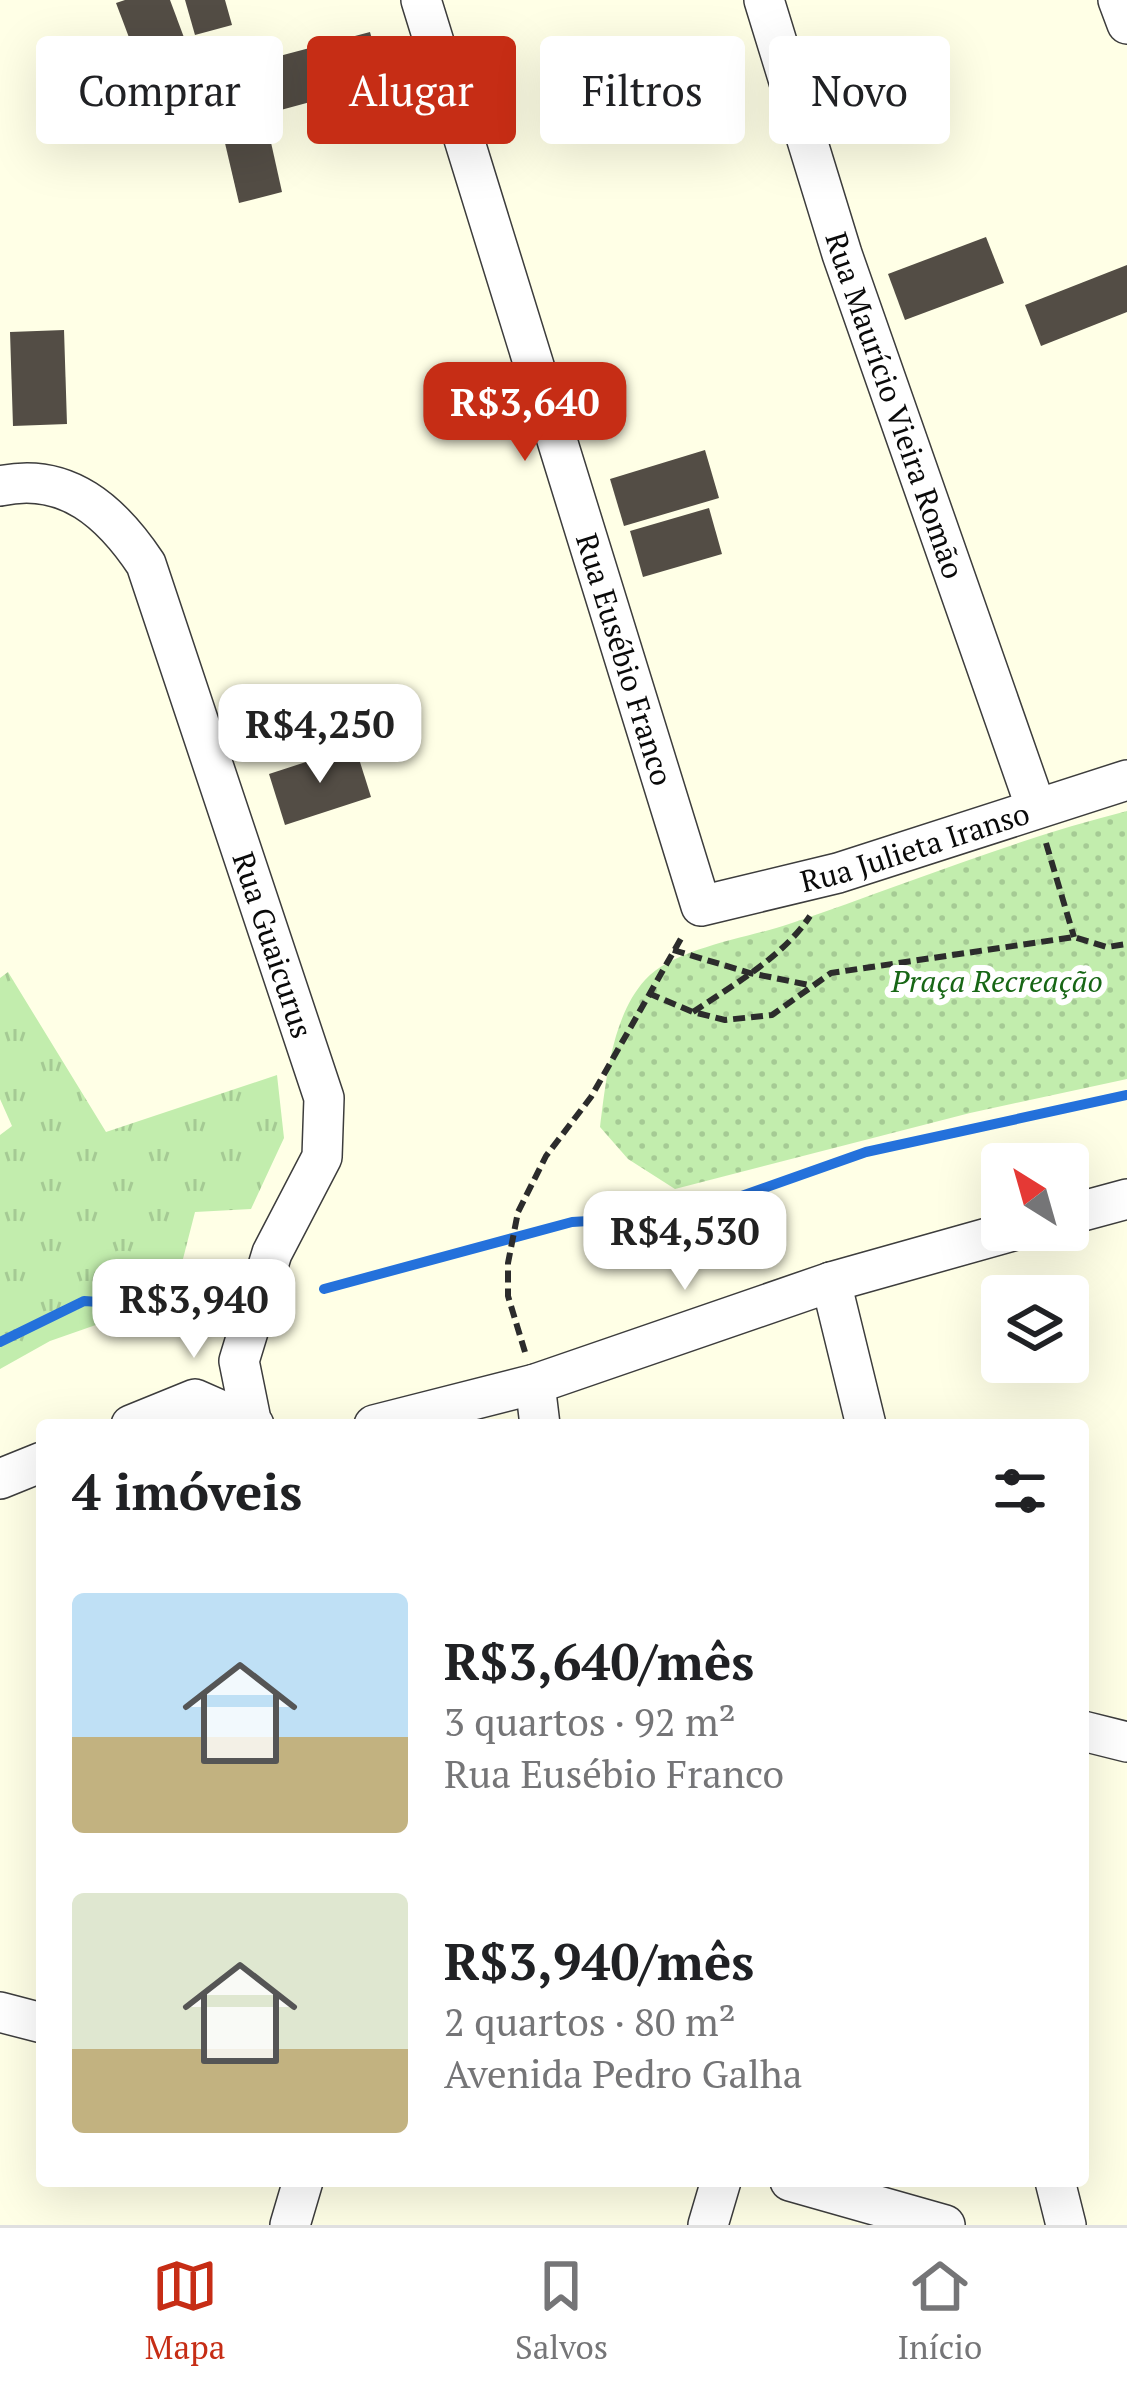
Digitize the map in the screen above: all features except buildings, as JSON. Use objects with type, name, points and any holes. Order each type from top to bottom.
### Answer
[{"type":"street","name":"Rua Eusébio Franco","points":[[421,0],[701,906]]},
{"type":"street","name":"Rua Maurício Vieira Romão","points":[[764,0],[842,254],[1036,808]]},
{"type":"street","points":[[1118,0],[1127,24]]},
{"type":"street","name":"Rua Guaicurus","points":[[0,486],[45,484],[101,508],[146,564],[324,1098],[322,1157],[272,1252],[239,1360],[252,1419]]},
{"type":"street","name":"Rua Julieta Iranso","points":[[701,906],[838,873],[1127,780]]},
{"type":"street","points":[[1089,1209],[1127,1198]]},
{"type":"street","points":[[398,1419],[535,1384],[831,1282],[981,1240]]},
{"type":"street","points":[[831,1282],[865,1419]]},
{"type":"street","points":[[535,1384],[539,1419]]},
{"type":"street","points":[[146,1419],[195,1399],[240,1419]]},
{"type":"street","points":[[0,1479],[36,1464]]},
{"type":"street","points":[[1089,1732],[1127,1742]]},
{"type":"street","points":[[0,2012],[36,2022]]},
{"type":"street","points":[[290,2225],[301,2187]]},
{"type":"street","points":[[708,2225],[719,2187]]},
{"type":"street","points":[[811,2187],[945,2225]]},
{"type":"street","points":[[1056,2187],[1066,2225]]},
{"type":"path","points":[[1036,808],[1074,937]]},
{"type":"path","points":[[693,1012],[749,973],[803,926],[838,873]]},
{"type":"path","points":[[535,1384],[508,1296],[508,1263],[518,1212],[546,1156],[591,1097],[701,906]]},
{"type":"path","points":[[648,993],[725,1020],[772,1015],[831,973],[1074,937],[1107,947],[1127,944]]},
{"type":"path","points":[[673,950],[749,973],[812,985]]},
{"type":"green space","name":"Praça Recreação","points":[[1127,811],[1127,1079],[970,1113],[675,1189],[628,1159],[600,1127],[618,1030],[634,995],[658,969],[692,952]]},
{"type":"green space","points":[[8,972],[106,1132],[277,1075],[284,1138],[251,1209],[195,1212],[173,1298],[50,1341],[0,1369],[0,1135],[12,1126],[0,1099],[0,978]]},
{"type":"waterway","points":[[324,1289],[572,1222],[688,1215],[866,1152],[1127,1095]]},
{"type":"waterway","points":[[0,1342],[84,1301],[204,1309]]}]
